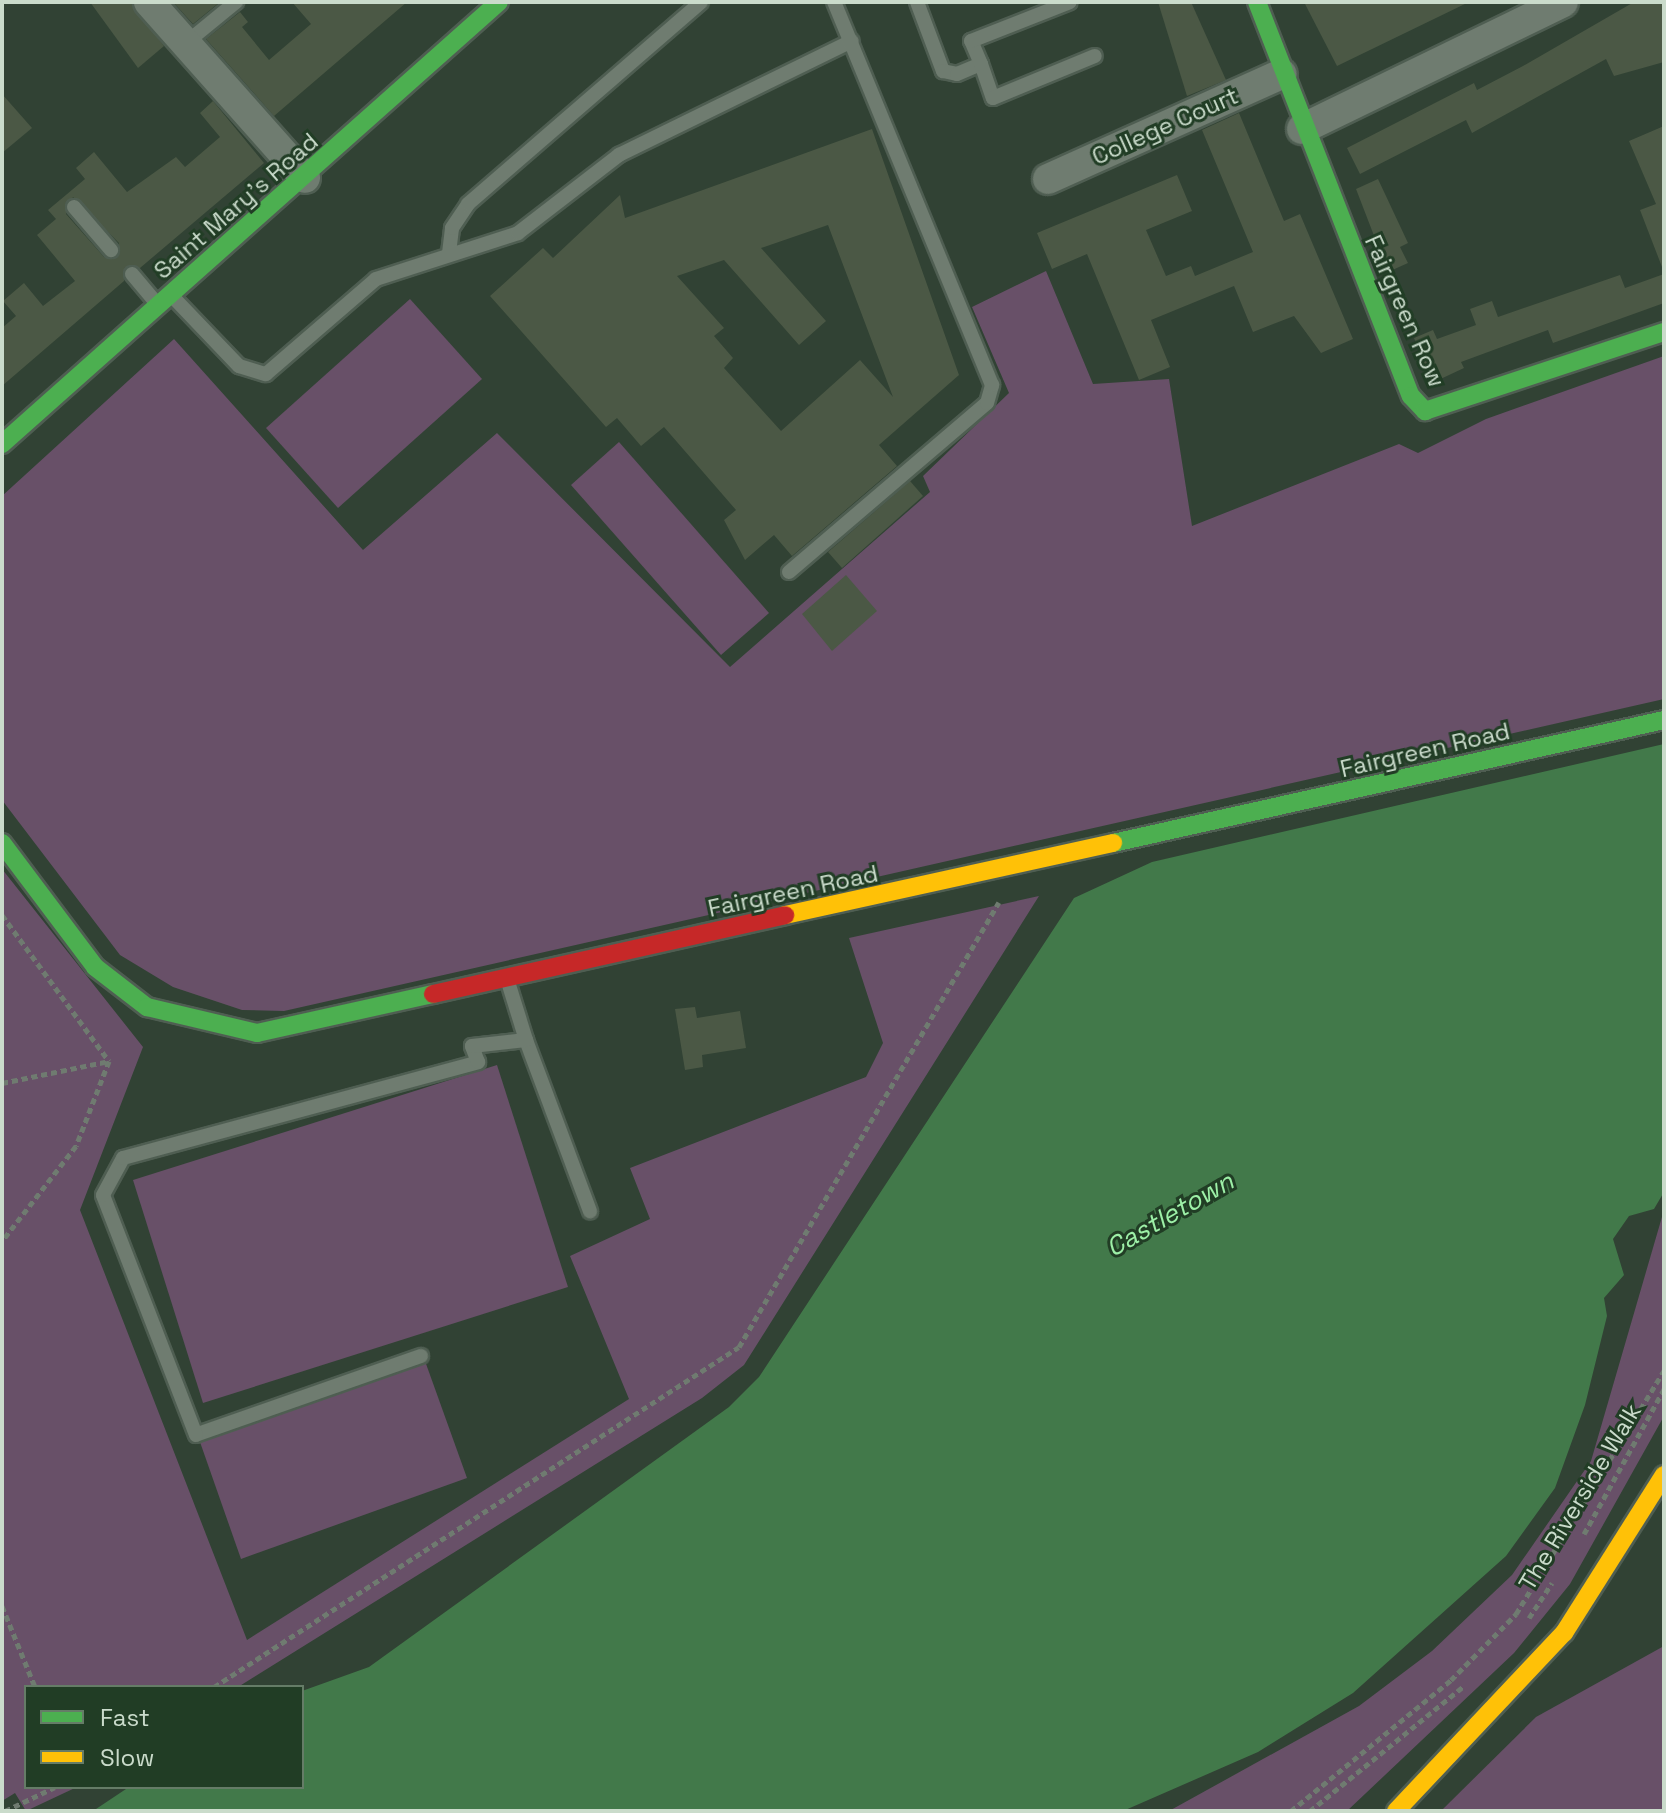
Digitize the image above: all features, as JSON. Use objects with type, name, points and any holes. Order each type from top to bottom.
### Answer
[{"type":"street","points":[[149,2],[305,178]]},
{"type":"street","name":"Saint Mary's Road","points":[[2,444],[305,178],[499,2]]},
{"type":"street","points":[[1257,2],[1302,129],[1563,2]]},
{"type":"street","name":"College Court","points":[[1048,179],[1282,74]]},
{"type":"street","name":"Fairgreen Row","points":[[1302,129],[1411,396],[1425,411],[1664,332]]},
{"type":"street","name":"Fairgreen Road","points":[[2,843],[95,967],[147,1007],[188,1022],[257,1033],[1664,720]]},
{"type":"street","points":[[1396,1811],[1564,1633],[1664,1475]]},
{"type":"lane","points":[[186,43],[236,2]]},
{"type":"lane","points":[[449,253],[452,228],[468,204],[701,2]]},
{"type":"lane","points":[[789,572],[987,403],[992,385],[834,2]]},
{"type":"lane","points":[[917,2],[943,71],[957,74],[981,64]]},
{"type":"lane","points":[[1070,2],[971,41],[993,98],[1095,56]]},
{"type":"lane","points":[[132,274],[239,366],[266,374],[376,279],[518,233],[619,155],[852,41]]},
{"type":"lane","points":[[74,207],[111,250]]},
{"type":"lane","points":[[508,979],[526,1040],[590,1211]]},
{"type":"lane","points":[[421,1356],[196,1435],[103,1195],[123,1158],[478,1062],[472,1046],[526,1040]]},
{"type":"path","points":[[217,1685],[739,1347],[1001,897]]},
{"type":"path","points":[[2,915],[109,1061]]},
{"type":"path","points":[[2,1083],[109,1061]]},
{"type":"path","points":[[2,1241],[76,1146],[109,1061]]},
{"type":"path","points":[[1291,1811],[1451,1680],[1516,1614],[1664,1371]]},
{"type":"path","name":"The Riverside Walk","points":[[1576,1547],[1664,1389]]},
{"type":"path","name":"The Riverside Walk","points":[[1526,1622],[1560,1572]]},
{"type":"path","points":[[2,1606],[34,1685]]},
{"type":"path","points":[[1310,1811],[1473,1677]]},
{"type":"path","points":[[5,1811],[51,1789]]},
{"type":"shaded area","points":[[1046,271],[1093,384],[1169,379],[1192,526],[1399,444],[1418,453],[1486,419],[1664,356],[1664,699],[284,1011],[242,1010],[173,987],[120,955],[2,800],[2,496],[174,339],[363,550],[497,433],[730,667],[930,492],[923,476],[1009,393],[972,307]]},
{"type":"shaded area","points":[[410,299],[482,379],[338,508],[266,428]]},
{"type":"shaded area","points":[[619,442],[769,613],[721,655],[571,485]]},
{"type":"shaded area","points":[[2,869],[143,1047],[80,1210],[247,1640],[629,1399],[570,1256],[650,1219],[630,1168],[866,1077],[883,1043],[849,938],[1039,896],[744,1365],[702,1398],[241,1685],[24,1685],[24,1789],[73,1789],[26,1811],[15,1793],[2,1801]]},
{"type":"shaded area","points":[[497,1065],[568,1287],[203,1403],[133,1180]]},
{"type":"shaded area","points":[[1664,1210],[1664,1416],[1570,1584],[1514,1653],[1347,1811],[1169,1811],[1359,1706],[1432,1651],[1512,1575],[1591,1461]]},
{"type":"shaded area","points":[[425,1361],[467,1478],[241,1559],[200,1442]]},
{"type":"shaded area","points":[[1664,1646],[1664,1811],[1441,1811],[1536,1717]]},
{"type":"water","name":"Castletown","points":[[1664,744],[1664,1192],[1654,1209],[1629,1216],[1613,1239],[1624,1275],[1604,1298],[1607,1316],[1585,1405],[1555,1488],[1506,1556],[1353,1693],[1258,1752],[1123,1811],[93,1811],[126,1789],[304,1789],[304,1690],[369,1667],[729,1407],[759,1377],[1074,898],[1152,862]]},
{"type":"building","points":[[90,2],[131,2],[164,46],[138,68]]},
{"type":"building","points":[[173,2],[220,2],[193,24]]},
{"type":"building","points":[[292,2],[407,2],[274,116],[206,39],[240,12],[248,22],[242,27],[269,60],[311,24]]},
{"type":"building","points":[[1158,2],[1191,2],[1226,80],[1187,96]]},
{"type":"building","points":[[1304,2],[1469,2],[1337,66]]},
{"type":"building","points":[[1634,2],[1664,2],[1664,62],[1614,76],[1606,59],[1472,133],[1466,120],[1360,174],[1347,148],[1474,83],[1477,90]]},
{"type":"building","points":[[2,94],[32,128],[2,153]]},
{"type":"building","points":[[213,101],[264,163],[140,268],[125,267],[124,281],[2,386],[2,328],[16,316],[3,301],[24,283],[43,306],[75,281],[37,235],[56,219],[48,210],[85,179],[76,168],[94,152],[127,192],[176,157],[185,167],[220,137],[200,113]],"holes":[[[73,197],[119,243],[117,258],[104,257],[66,214]]]},
{"type":"building","points":[[1239,113],[1284,221],[1300,214],[1353,339],[1321,353],[1294,316],[1253,332],[1234,286],[1151,320],[1170,367],[1139,380],[1087,254],[1052,269],[1037,233],[1177,175],[1192,211],[1146,230],[1166,276],[1191,266],[1195,276],[1253,252],[1202,130]]},
{"type":"building","points":[[1664,126],[1662,267],[1640,210],[1656,204],[1629,141]]},
{"type":"building","points":[[872,129],[959,375],[879,445],[897,466],[792,556],[774,535],[745,560],[724,520],[736,510],[664,427],[641,446],[617,418],[606,427],[490,296],[543,248],[553,258],[620,195],[625,218]],"holes":[[[828,225],[893,397],[860,360],[781,431],[724,368],[733,358],[714,336],[724,328],[677,276],[724,260],[799,345],[826,321],[761,248]]]},
{"type":"building","points":[[1378,179],[1408,243],[1400,247],[1408,263],[1388,272],[1356,189]]},
{"type":"building","points":[[1664,274],[1664,303],[1553,343],[1548,330],[1461,362],[1464,368],[1432,383],[1414,338],[1433,330],[1437,339],[1476,325],[1470,309],[1492,301],[1498,317],[1620,275],[1625,288]]},
{"type":"building","points":[[910,481],[923,496],[842,568],[828,552]]},
{"type":"building","points":[[846,575],[877,611],[832,651],[802,614]]},
{"type":"building","points":[[695,1007],[697,1018],[740,1011],[746,1048],[702,1055],[703,1067],[685,1070],[675,1009]]},
{"type":"traffic: fast","points":[[2,444],[499,2]]},
{"type":"traffic: fast","points":[[1257,2],[1411,396],[1425,411],[1664,332]]},
{"type":"traffic: fast","points":[[1113,843],[1664,720]]},
{"type":"traffic: fast","points":[[2,843],[95,967],[147,1007],[257,1033],[433,994]]},
{"type":"traffic: slow","points":[[785,915],[1113,843]]},
{"type":"traffic: slow","points":[[1396,1811],[1564,1633],[1664,1475]]},
{"type":"traffic: jam","points":[[433,994],[785,915]]}]
